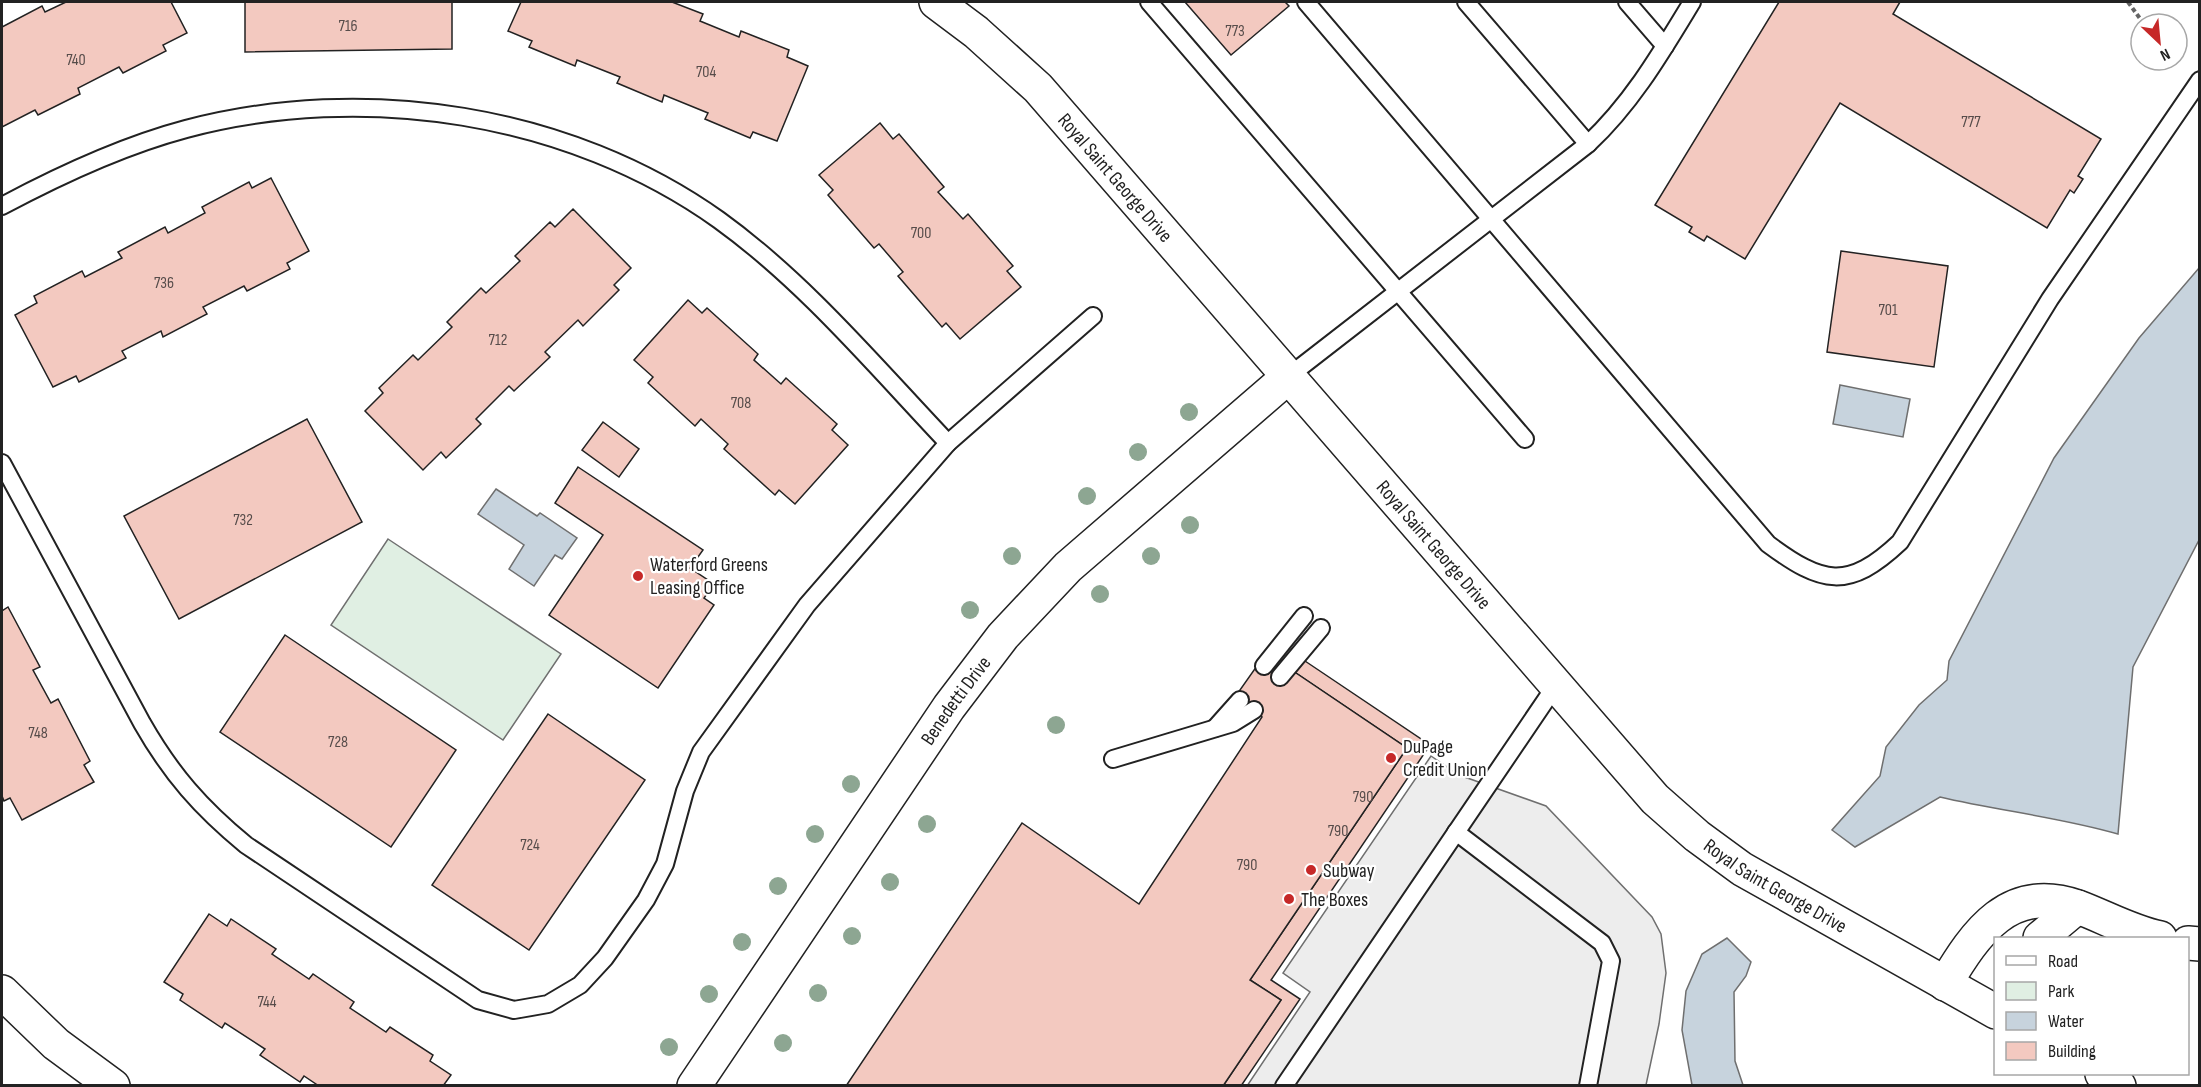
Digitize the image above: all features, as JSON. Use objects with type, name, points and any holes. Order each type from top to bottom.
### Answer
[{"type":"street","name":"Royal Saint George Drive","points":[[936,2],[976,32],[1038,88],[1655,799],[1697,836],[1742,868],[1994,1010]]},
{"type":"street","name":"Benedetti Drive","points":[[694,1086],[949,707],[1003,636],[1068,567],[1289,376]]},
{"type":"street","points":[[1945,984],[1961,956],[1988,924],[2010,907],[2046,900],[2077,907],[2155,937]]},
{"type":"street","points":[[2042,937],[2077,907]]},
{"type":"street","points":[[2,992],[56,1044],[113,1086]]},
{"type":"street","points":[[2103,1075],[2119,1086]]},
{"type":"lane","points":[[1149,2],[1525,439]]},
{"type":"lane","points":[[1306,2],[1768,544],[1813,573],[1835,577],[1859,573],[1881,560],[1900,542],[2050,299],[2199,81]]},
{"type":"lane","points":[[1466,2],[1588,144]]},
{"type":"lane","points":[[1627,2],[1665,46]]},
{"type":"lane","points":[[1289,376],[1492,220],[1588,144],[1614,120],[1692,2]]},
{"type":"lane","points":[[2,206],[45,183],[139,144],[186,129],[236,118],[297,110],[358,109],[410,111],[520,128],[569,141],[656,179],[720,221],[789,279],[948,443]]},
{"type":"lane","points":[[2,463],[161,757],[184,788],[212,817],[255,851],[478,1000],[514,1010],[548,1004],[580,985],[605,958],[646,900],[664,864],[684,791],[701,752],[807,605],[948,443],[1094,316]]},
{"type":"lane","points":[[1264,666],[1305,616]]},
{"type":"lane","points":[[1280,677],[1321,628]]},
{"type":"lane","points":[[1284,1086],[1557,685]]},
{"type":"lane","points":[[1215,728],[1240,700]]},
{"type":"lane","points":[[1113,759],[1233,723],[1254,710]]},
{"type":"lane","points":[[1456,832],[1602,943],[1611,961],[1588,1086]]},
{"type":"green space","points":[[388,539],[561,654],[503,740],[331,625]]},
{"type":"shaded area","points":[[1431,756],[1459,775],[1546,806],[1652,917],[1661,934],[1666,973],[1659,1024],[1646,1085],[1247,1086],[1310,992],[1283,973]]},
{"type":"water","points":[[2199,268],[2199,540],[2133,667],[2118,834],[2074,823],[1940,797],[1855,847],[1832,830],[1880,776],[1886,747],[1919,705],[1947,680],[1949,661],[2054,458],[2139,338]]},
{"type":"water","points":[[1840,385],[1910,399],[1903,437],[1833,424]]},
{"type":"water","points":[[496,489],[537,516],[540,513],[577,538],[562,559],[555,555],[534,586],[509,569],[524,545],[478,514]]},
{"type":"water","points":[[1727,938],[1751,962],[1746,976],[1734,992],[1735,1061],[1743,1085],[1692,1085],[1682,1030],[1686,991],[1702,954]]},
{"type":"building","points":[[66,2],[171,2],[187,33],[163,45],[166,51],[123,73],[119,67],[78,88],[80,94],[38,115],[35,110],[2,127],[2,27],[42,6],[45,12]]},
{"type":"building","points":[[245,2],[452,2],[452,49],[245,52]]},
{"type":"building","points":[[521,2],[672,2],[703,14],[700,21],[739,37],[741,31],[789,50],[787,57],[808,66],[777,141],[753,132],[750,138],[705,119],[708,113],[664,95],[662,102],[617,83],[620,77],[577,60],[575,66],[529,47],[532,41],[508,31]]},
{"type":"building","points":[[1185,2],[1285,2],[1289,6],[1231,55]]},
{"type":"building","points":[[1779,2],[1900,2],[1893,14],[2101,139],[2078,176],[2083,179],[2074,193],[2070,190],[2047,228],[1840,103],[1745,259],[1707,236],[1704,241],[1689,232],[1692,227],[1655,205]]},
{"type":"building","points":[[880,123],[893,139],[899,134],[944,187],[938,192],[963,219],[968,214],[1013,266],[1007,271],[1021,287],[960,339],[946,323],[942,327],[898,276],[903,272],[879,244],[874,248],[828,195],[833,190],[819,175]]},
{"type":"building","points":[[271,178],[309,251],[287,263],[290,269],[247,291],[244,286],[203,307],[207,314],[163,337],[161,331],[122,351],[126,358],[79,382],[76,376],[53,387],[15,315],[37,303],[34,296],[82,271],[85,277],[122,258],[118,252],[165,227],[168,233],[205,213],[202,207],[249,182],[252,188]]},
{"type":"building","points":[[573,209],[631,268],[614,285],[619,290],[583,326],[578,320],[545,352],[550,357],[514,391],[509,386],[476,419],[481,424],[446,458],[441,452],[423,470],[365,411],[383,393],[379,388],[413,355],[418,360],[452,327],[447,322],[481,288],[486,293],[520,261],[515,256],[550,222],[555,227]]},
{"type":"building","points":[[1841,251],[1948,266],[1934,367],[1827,352]]},
{"type":"building","points":[[688,300],[702,313],[707,308],[758,354],[754,360],[781,384],[786,378],[837,424],[832,430],[848,445],[795,504],[779,490],[775,495],[724,449],[728,444],[701,419],[695,426],[648,383],[653,377],[634,360]]},
{"type":"building","points":[[307,419],[362,522],[179,619],[124,516]]},
{"type":"building","points":[[603,422],[639,449],[619,477],[582,450]]},
{"type":"building","name":"Waterford Greens Leasing Office","points":[[578,467],[703,550],[690,568],[714,584],[704,598],[714,605],[658,688],[549,615],[603,535],[555,503]]},
{"type":"building","points":[[8,607],[40,667],[33,670],[51,703],[58,699],[90,761],[84,765],[94,782],[22,820],[10,798],[4,801],[2,796],[2,611]]},
{"type":"building","points":[[285,635],[456,750],[391,847],[220,732]]},
{"type":"building","points":[[1302,659],[1430,745],[1271,980],[1300,999],[1241,1086],[1223,1086],[1281,1000],[1250,980],[1407,748],[1293,671]]},
{"type":"building","points":[[1259,663],[1286,681],[1293,671],[1407,748],[1250,980],[1281,1000],[1223,1086],[846,1086],[1022,823],[1139,904],[1262,717],[1235,697]]},
{"type":"building","points":[[548,714],[645,780],[529,950],[432,885]]},
{"type":"building","points":[[209,914],[227,926],[231,919],[276,949],[272,954],[309,979],[313,974],[354,1002],[350,1008],[386,1032],[390,1027],[433,1055],[430,1061],[451,1075],[443,1086],[319,1086],[304,1076],[300,1082],[260,1055],[265,1049],[225,1023],[222,1028],[180,1000],[183,994],[164,982]]},
{"type":"place","name":"Waterford Greens Leasing Office","points":[[638,576]]},
{"type":"place","name":"DuPage Credit Union","points":[[1391,758]]},
{"type":"place","name":"Subway","points":[[1311,870]]},
{"type":"place","name":"The Boxes","points":[[1289,899]]}]
